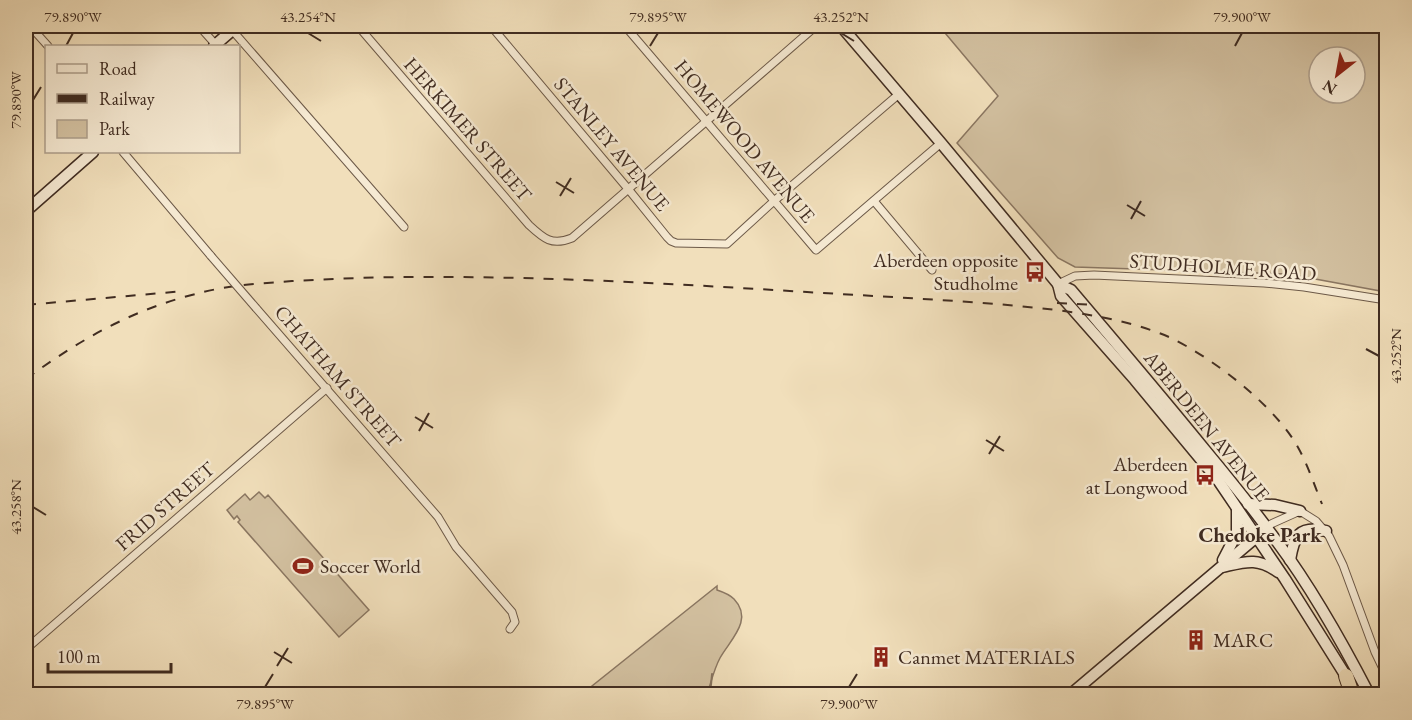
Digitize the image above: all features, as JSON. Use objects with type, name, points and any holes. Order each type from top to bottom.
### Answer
[{"type":"highway","points":[[1346,676],[1352,694]]},
{"type":"main road","name":"ABERDEEN AVENUE","points":[[846,27],[1058,284],[1061,296],[1218,480],[1285,579],[1357,694]]},
{"type":"main road","points":[[216,45],[235,28]]},
{"type":"main road","points":[[26,212],[92,153]]},
{"type":"main road","name":"ABERDEEN AVENUE","points":[[1058,284],[1071,290],[1166,402],[1267,528],[1290,560],[1347,652],[1369,694]]},
{"type":"main road","points":[[1248,504],[1275,505],[1300,512]]},
{"type":"main road","points":[[1220,567],[1237,532],[1238,510]]},
{"type":"main road","points":[[1071,694],[1267,528]]},
{"type":"main road","points":[[1290,560],[1293,543],[1300,534],[1315,528],[1326,531]]},
{"type":"main road","points":[[1220,567],[1253,561],[1266,565],[1285,579]]},
{"type":"street","points":[[30,26],[47,45]]},
{"type":"street","points":[[199,26],[214,45]]},
{"type":"street","name":"HERKIMER STREET","points":[[358,26],[541,237],[562,242],[572,238],[629,190]]},
{"type":"street","name":"STANLEY AVENUE","points":[[491,26],[671,241],[727,244],[774,201]]},
{"type":"street","name":"HOMEWOOD AVENUE","points":[[625,26],[816,250],[874,201]]},
{"type":"street","points":[[629,190],[816,26]]},
{"type":"street","points":[[235,28],[404,227]]},
{"type":"street","points":[[774,201],[899,94]]},
{"type":"street","points":[[932,270],[874,201],[941,142]]},
{"type":"street","name":"CHATHAM STREET","points":[[124,153],[438,517],[456,547],[512,612],[515,622],[510,629]]},
{"type":"street","name":"STUDHOLME ROAD","points":[[1058,284],[1075,276],[1094,275],[1253,282],[1304,287],[1386,300]]},
{"type":"street","name":"FRID STREET","points":[[26,649],[327,387]]},
{"type":"street","points":[[1267,528],[1300,512],[1316,521],[1326,531],[1343,565],[1386,675]]},
{"type":"green space","points":[[1386,26],[1386,292],[1288,274],[1075,267],[1058,258],[957,143],[998,96],[940,27]]},
{"type":"green space","name":"Soccer World","points":[[259,492],[265,498],[268,495],[369,610],[339,637],[238,522],[240,520],[237,516],[234,519],[227,510],[245,494],[250,500]]},
{"type":"green space","points":[[717,586],[717,590],[732,598],[740,607],[742,615],[738,630],[718,662],[707,694],[582,694]]},
{"type":"waterway","points":[[707,694],[712,674]]},
{"type":"railway","points":[[26,379],[72,347],[143,311],[194,294],[222,288],[292,281],[397,277],[560,279],[659,283],[1018,306],[1084,314],[1128,323],[1169,337],[1202,356],[1237,381],[1269,409],[1282,424],[1302,454],[1322,504]]},
{"type":"railway","points":[[26,305],[184,291]]},
{"type":"railway","points":[[1057,303],[1096,305]]},
{"type":"place","name":"Aberdeen opposite Studholme","points":[[1035,272]]},
{"type":"place","name":"Aberdeen at Longwood","points":[[1205,475]]},
{"type":"place","name":"Soccer World","points":[[303,566]]},
{"type":"place","name":"MARC","points":[[1196,640]]},
{"type":"place","name":"Canmet MATERIALS","points":[[881,657]]},
{"type":"district","name":"Chedoke Park","points":[[1260,534]]}]
